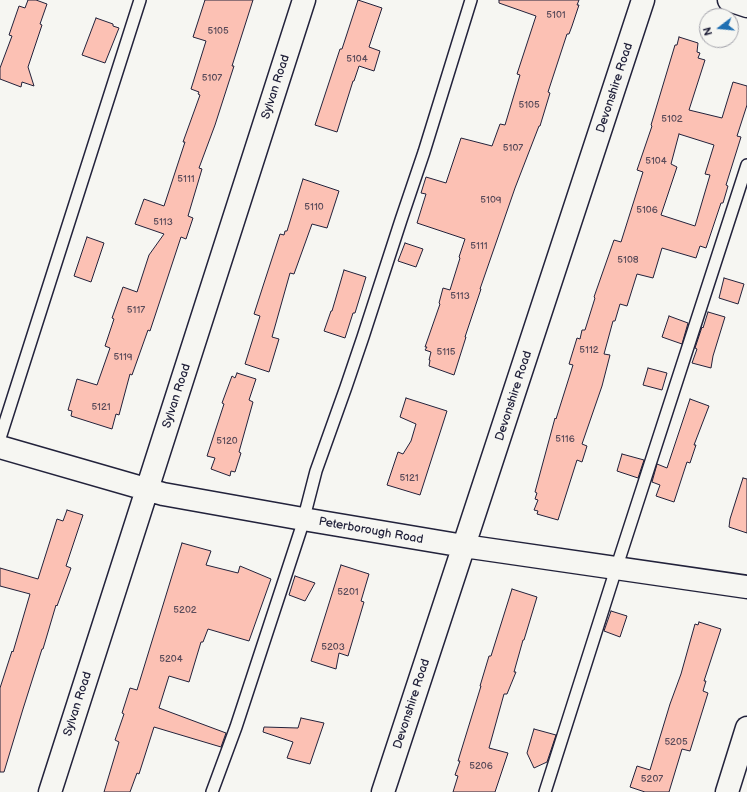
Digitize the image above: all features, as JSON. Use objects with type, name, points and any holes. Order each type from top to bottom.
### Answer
[{"type":"street","name":"Sylvan Road","points":[[50,792],[304,0]]},
{"type":"street","name":"Devonshire Road","points":[[383,792],[643,0]]},
{"type":"street","points":[[729,0],[747,6]]},
{"type":"street","name":"Peterborough Road","points":[[0,447],[163,494],[464,546],[747,587]]},
{"type":"street","points":[[726,792],[747,728]]},
{"type":"lane","points":[[0,438],[140,0]]},
{"type":"lane","points":[[212,792],[236,727],[301,529],[316,471],[358,352],[424,152],[471,0]]},
{"type":"lane","points":[[545,792],[747,165]]},
{"type":"building","points":[[28,0],[36,0],[47,4],[40,24],[42,25],[28,67],[34,86],[22,82],[21,87],[0,79],[0,68],[12,36],[9,35],[19,6],[25,8]]},
{"type":"building","points":[[205,0],[253,0],[232,66],[234,66],[199,168],[202,169],[188,216],[193,218],[186,239],[181,237],[150,331],[148,330],[132,375],[130,374],[119,415],[116,414],[112,429],[71,416],[72,411],[68,410],[77,379],[97,385],[110,348],[105,346],[114,319],[112,318],[123,287],[137,292],[149,255],[164,234],[135,224],[144,199],[164,206],[185,142],[183,142],[200,95],[198,94],[199,92],[191,89],[206,41],[193,37]]},
{"type":"building","points":[[358,0],[382,8],[369,47],[380,51],[374,71],[359,66],[337,132],[315,125]]},
{"type":"building","points":[[499,0],[579,0],[577,5],[579,5],[569,34],[567,34],[548,92],[550,93],[540,126],[515,188],[480,289],[454,375],[429,366],[431,352],[425,350],[427,347],[425,347],[440,304],[443,288],[450,290],[465,239],[417,223],[426,194],[421,193],[426,177],[446,183],[461,138],[492,146],[500,124],[505,125],[520,75],[517,74],[536,16],[499,3]]},
{"type":"building","points":[[96,18],[113,24],[113,26],[119,28],[105,63],[82,55]]},
{"type":"building","points":[[679,37],[698,43],[697,52],[700,53],[698,58],[705,60],[689,110],[722,118],[733,82],[747,86],[747,105],[737,136],[741,137],[726,185],[728,186],[723,203],[721,203],[706,248],[700,246],[696,258],[662,248],[653,278],[637,274],[627,306],[620,304],[615,321],[613,321],[604,354],[610,355],[602,386],[582,444],[587,446],[582,462],[577,460],[558,520],[537,514],[538,511],[534,510],[538,500],[535,499],[537,493],[535,492],[555,418],[556,419],[573,365],[569,364],[577,338],[580,339],[582,330],[585,330],[595,298],[594,297],[614,240],[621,242],[643,172],[637,170],[652,126],[651,125],[675,45],[677,45]],"holes":[[[679,134],[714,145],[705,174],[710,175],[695,226],[661,215],[677,167],[671,164]]]},
{"type":"building","points":[[303,179],[339,191],[327,228],[312,224],[294,274],[290,273],[272,337],[279,339],[269,372],[245,364],[260,316],[254,314],[280,234],[284,235],[285,231],[287,231]]},
{"type":"building","points":[[87,237],[104,243],[91,282],[74,276]]},
{"type":"building","points":[[405,243],[423,249],[416,267],[398,261]]},
{"type":"building","points":[[344,270],[366,277],[355,313],[353,313],[345,338],[324,331],[332,311]]},
{"type":"building","points":[[724,278],[744,284],[738,304],[719,298]]},
{"type":"building","points":[[708,312],[725,317],[713,356],[711,368],[692,363],[697,349],[695,348]]},
{"type":"building","points":[[669,316],[688,323],[682,344],[662,337]]},
{"type":"building","points":[[648,368],[667,373],[662,390],[643,385]]},
{"type":"building","points":[[237,373],[256,379],[249,400],[253,402],[239,452],[241,453],[235,472],[231,471],[230,476],[211,469],[215,458],[207,456],[224,404],[222,403],[232,376],[235,378]]},
{"type":"building","points":[[406,398],[447,411],[420,495],[387,485],[398,452],[403,454],[411,441],[416,424],[400,417]]},
{"type":"building","points":[[690,399],[709,406],[694,445],[696,445],[690,463],[687,462],[674,502],[656,496],[660,485],[652,482],[657,464],[667,468]]},
{"type":"building","points":[[622,454],[644,460],[638,478],[617,471]]},
{"type":"building","points":[[743,478],[747,479],[747,533],[729,527],[730,519]]},
{"type":"building","points":[[67,510],[83,515],[66,566],[71,568],[57,606],[56,605],[4,772],[0,772],[0,688],[12,651],[13,652],[30,594],[0,586],[0,568],[38,579],[57,519],[63,521]]},
{"type":"building","points":[[182,543],[211,551],[206,565],[238,573],[240,566],[271,579],[249,641],[208,629],[203,642],[201,642],[189,682],[169,676],[159,708],[226,733],[221,747],[154,727],[139,774],[137,773],[130,792],[104,792],[119,742],[115,740],[124,714],[122,713],[130,688],[137,690]]},
{"type":"building","points":[[341,565],[369,574],[361,601],[364,602],[348,656],[339,653],[336,669],[311,661]]},
{"type":"building","points":[[295,576],[315,583],[305,601],[289,595]]},
{"type":"building","points":[[512,589],[537,597],[514,672],[516,672],[507,694],[504,694],[489,748],[508,753],[495,792],[453,792],[458,776],[455,775],[460,761],[458,761],[489,656],[491,656]]},
{"type":"building","points":[[611,611],[627,616],[620,637],[604,631]]},
{"type":"building","points":[[699,622],[721,629],[704,681],[706,681],[703,691],[708,693],[690,751],[682,749],[669,792],[645,792],[630,787],[637,766],[650,770],[670,704],[681,674],[695,624],[698,625]]},
{"type":"building","points":[[301,718],[324,723],[310,764],[287,758],[293,742],[263,732],[264,727],[298,728]]},
{"type":"building","points":[[534,729],[556,735],[547,762],[534,768],[527,753]]}]
